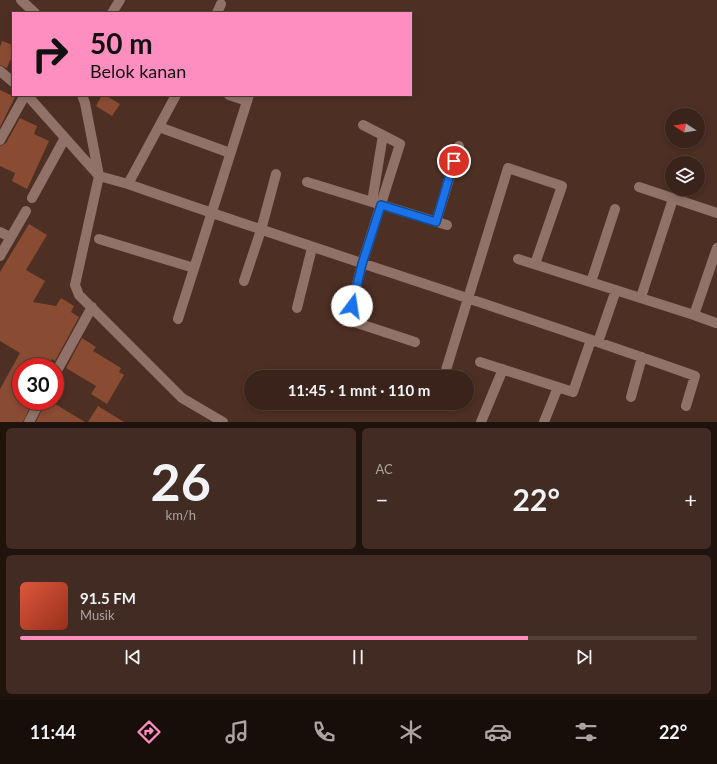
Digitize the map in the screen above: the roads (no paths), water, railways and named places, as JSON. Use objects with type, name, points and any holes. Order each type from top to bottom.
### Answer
[{"type":"street","points":[[21,0],[34,12]]},
{"type":"street","points":[[113,12],[120,0]]},
{"type":"street","points":[[0,70],[12,81]]},
{"type":"street","points":[[0,140],[25,96]]},
{"type":"street","points":[[27,96],[99,176],[128,184],[312,248],[595,341],[694,376],[686,406]]},
{"type":"street","points":[[82,96],[99,176],[75,285],[79,295],[182,398],[223,422]]},
{"type":"street","points":[[128,184],[175,96]]},
{"type":"street","points":[[178,318],[248,98],[235,96]]},
{"type":"street","points":[[363,125],[400,144],[376,204]]},
{"type":"street","points":[[159,127],[230,153]]},
{"type":"street","points":[[383,135],[376,204],[348,320],[415,342]]},
{"type":"street","points":[[32,198],[65,138]]},
{"type":"street","points":[[436,222],[458,146]]},
{"type":"street","points":[[446,370],[508,168],[562,186],[535,264]]},
{"type":"street","points":[[244,281],[261,230],[276,174]]},
{"type":"street","points":[[307,182],[447,225]]},
{"type":"street","points":[[639,187],[717,213]]},
{"type":"street","points":[[641,297],[673,199]]},
{"type":"street","points":[[591,282],[615,209]]},
{"type":"street","points":[[0,256],[26,211]]},
{"type":"street","points":[[0,232],[10,237]]},
{"type":"street","points":[[99,239],[194,268]]},
{"type":"street","points":[[297,308],[312,248]]},
{"type":"street","points":[[694,315],[717,248]]},
{"type":"street","points":[[518,259],[641,297],[716,323]]},
{"type":"street","points":[[480,362],[573,392],[616,290]]},
{"type":"street","points":[[64,358],[92,307]]},
{"type":"street","points":[[630,397],[642,357]]},
{"type":"street","points":[[481,422],[503,370]]},
{"type":"street","points":[[544,422],[558,387]]},
{"type":"street","points":[[29,422],[35,410]]}]
